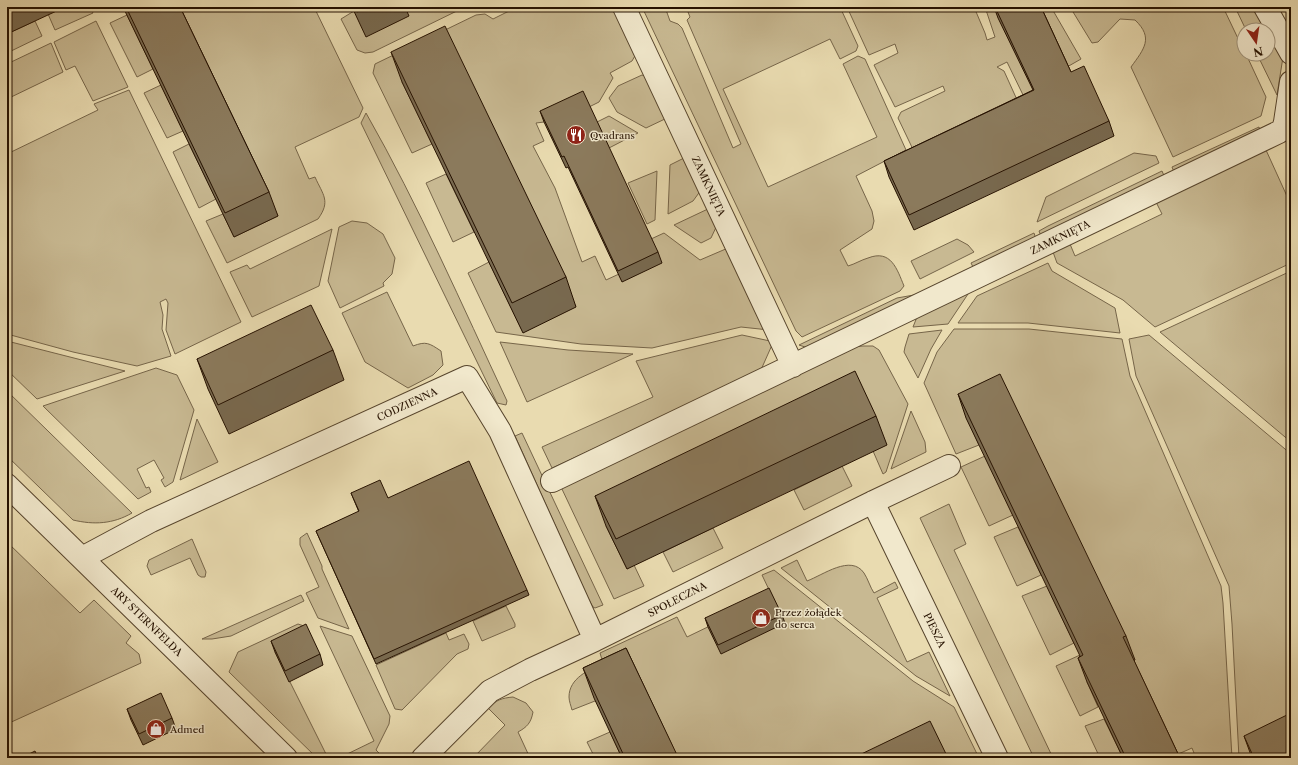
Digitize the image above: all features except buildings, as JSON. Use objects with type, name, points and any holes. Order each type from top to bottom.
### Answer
[{"type":"street","name":"ZAMKNIĘTA","points":[[624,7],[793,366]]},
{"type":"street","points":[[1265,7],[1291,53]]},
{"type":"street","name":"ZAMKNIĘTA","points":[[552,481],[1283,129],[1291,82]]},
{"type":"street","name":"CODZIENNA","points":[[82,558],[151,521],[467,377],[500,431],[595,640]]},
{"type":"street","name":"SPOŁECZNA","points":[[423,758],[490,691],[949,466]]},
{"type":"street","name":"ARY STERNFELDA","points":[[7,485],[286,758]]},
{"type":"street","name":"PIESZA","points":[[873,502],[997,758]]},
{"type":"shaded area","points":[[63,7],[90,7],[93,13],[55,30],[48,14]]},
{"type":"shaded area","points":[[177,7],[314,7],[363,108],[359,117],[295,147],[309,179],[315,177],[323,193],[325,203],[322,213],[318,219],[227,263],[206,221],[223,214],[234,237],[278,216]]},
{"type":"shaded area","points":[[404,7],[465,7],[373,52],[365,53],[357,50],[341,19],[354,11]]},
{"type":"shaded area","points":[[517,7],[612,7],[636,54],[632,61],[610,73],[613,78],[599,102],[589,107],[586,102],[544,122],[536,123],[544,141],[533,146],[555,188],[582,262],[595,256],[606,280],[619,274],[622,281],[651,239],[664,233],[700,260],[728,248],[769,330],[741,327],[652,348],[581,344],[496,332],[468,273],[489,262],[523,332],[576,306],[402,82],[432,144],[412,153],[373,73],[375,64],[476,15],[485,14],[493,19]]},
{"type":"shaded area","points":[[642,7],[665,7],[670,21],[678,24],[682,28],[733,148],[741,144],[687,20],[690,17],[686,7],[821,7],[822,9],[826,7],[840,7],[858,46],[856,51],[840,59],[830,39],[723,89],[768,187],[877,137],[843,64],[858,56],[865,59],[906,150],[856,176],[872,211],[874,221],[872,229],[840,250],[848,266],[876,256],[888,258],[896,267],[904,286],[900,291],[802,337],[796,331]]},
{"type":"shaded area","points":[[847,7],[974,7],[987,40],[995,37],[986,7],[1022,7],[1036,87],[1025,99],[1007,62],[997,67],[1004,71],[1023,113],[919,162],[898,118],[901,112],[945,91],[943,86],[895,107],[874,65],[898,53],[895,44],[869,55]]},
{"type":"shaded area","points":[[1039,7],[1051,7],[1081,59],[1067,67]]},
{"type":"shaded area","points":[[1070,7],[1223,7],[1236,34],[1236,62],[1250,62],[1266,97],[1261,116],[1173,157],[1131,67],[1140,55],[1145,44],[1146,38],[1141,26],[1135,20],[1120,19],[1098,42],[1092,43]]},
{"type":"shaded area","points":[[1235,7],[1254,7],[1262,22],[1242,22]]},
{"type":"shaded area","points":[[127,15],[153,69],[137,77],[110,23]]},
{"type":"shaded area","points":[[35,21],[42,36],[7,53],[7,34]]},
{"type":"shaded area","points":[[96,21],[128,87],[93,101],[75,66],[66,70],[54,42]]},
{"type":"shaded area","points":[[51,43],[63,72],[7,99],[7,64]]},
{"type":"shaded area","points":[[1276,45],[1283,57],[1277,95],[1261,62],[1276,62]]},
{"type":"shaded area","points":[[642,75],[648,77],[667,118],[646,128],[617,112],[609,98],[618,86]]},
{"type":"shaded area","points":[[161,85],[183,131],[167,138],[144,93]]},
{"type":"shaded area","points":[[129,90],[241,322],[175,354],[166,330],[168,303],[166,299],[160,302],[163,315],[162,329],[171,356],[137,366],[73,352],[7,334],[7,154],[98,110],[94,104]]},
{"type":"shaded area","points":[[366,113],[440,256],[507,401],[506,405],[497,403],[361,123]]},
{"type":"shaded area","points":[[609,116],[638,133],[609,148],[597,122]]},
{"type":"shaded area","points":[[1259,127],[1261,134],[1174,172],[1172,167]]},
{"type":"shaded area","points":[[189,144],[216,199],[199,208],[173,152]]},
{"type":"shaded area","points":[[1266,150],[1291,205],[1291,263],[1155,327],[1123,300],[1057,263],[1053,252],[1070,244],[1075,256],[1162,214],[1156,202]]},
{"type":"shaded area","points":[[1134,153],[1156,156],[1159,163],[1037,222],[1046,197]]},
{"type":"shaded area","points":[[686,157],[701,190],[693,201],[668,214],[670,165]]},
{"type":"shaded area","points":[[657,171],[655,220],[647,224],[628,183]]},
{"type":"shaded area","points":[[1162,171],[1165,178],[1041,236],[1039,231],[1048,226]]},
{"type":"shaded area","points":[[446,174],[474,232],[453,242],[426,183]]},
{"type":"shaded area","points":[[710,208],[718,223],[711,238],[701,243],[674,225]]},
{"type":"shaded area","points":[[352,221],[367,223],[383,234],[395,258],[392,274],[383,283],[384,286],[340,308],[328,281],[339,227]]},
{"type":"shaded area","points":[[332,229],[319,286],[252,317],[230,272],[247,265],[250,269]]},
{"type":"shaded area","points":[[1034,233],[1036,239],[974,269],[971,263]]},
{"type":"shaded area","points":[[957,239],[968,245],[974,252],[920,279],[911,261]]},
{"type":"shaded area","points":[[1048,263],[1052,271],[1115,308],[1120,333],[1028,323],[958,323],[977,296]]},
{"type":"shaded area","points":[[1291,271],[1291,442],[1160,332]]},
{"type":"shaded area","points":[[970,291],[948,324],[913,327],[917,317]]},
{"type":"shaded area","points":[[387,292],[413,346],[424,343],[441,351],[443,365],[433,375],[408,388],[365,362],[342,313]]},
{"type":"shaded area","points":[[914,295],[914,298],[813,348],[799,345],[897,298]]},
{"type":"shaded area","points":[[954,329],[1029,329],[1122,339],[1130,376],[1221,586],[1232,758],[1196,758],[1192,748],[1176,755],[1131,662],[1135,660],[967,418],[979,445],[956,454],[924,383],[937,352]]},
{"type":"shaded area","points":[[942,330],[931,349],[918,378],[904,352],[909,334]]},
{"type":"shaded area","points":[[742,335],[770,341],[772,345],[760,372],[552,468],[542,447],[653,397],[636,361]]},
{"type":"shaded area","points":[[1149,335],[1291,454],[1291,742],[1257,758],[1239,758],[1229,586],[1136,376],[1129,339]]},
{"type":"shaded area","points":[[7,341],[125,371],[37,399],[7,370]]},
{"type":"shaded area","points":[[500,342],[568,350],[633,354],[527,402]]},
{"type":"shaded area","points":[[873,346],[879,350],[908,404],[886,472],[883,474],[873,451],[606,526],[627,569],[634,565],[644,586],[614,599],[561,487],[853,347]]},
{"type":"shaded area","points":[[156,368],[177,375],[194,410],[173,482],[165,487],[161,480],[164,478],[154,460],[137,469],[146,488],[149,487],[151,492],[138,499],[43,406]]},
{"type":"shaded area","points":[[7,391],[132,513],[125,517],[111,521],[96,523],[73,520],[7,456]]},
{"type":"shaded area","points":[[911,411],[925,442],[926,452],[891,469]]},
{"type":"shaded area","points":[[197,419],[218,462],[180,480]]},
{"type":"shaded area","points":[[522,433],[603,605],[595,608],[588,598],[515,436]]},
{"type":"shaded area","points":[[985,456],[1013,515],[989,526],[961,467]]},
{"type":"shaded area","points":[[842,466],[852,486],[804,510],[794,490]]},
{"type":"shaded area","points":[[949,504],[966,544],[954,550],[1053,758],[1034,758],[920,518]]},
{"type":"shaded area","points":[[1018,527],[1041,575],[1017,586],[994,537]]},
{"type":"shaded area","points":[[713,528],[723,548],[673,572],[663,552]]},
{"type":"shaded area","points":[[307,533],[349,629],[318,618],[306,593],[319,587],[300,545],[300,538]]},
{"type":"shaded area","points":[[192,539],[206,572],[205,577],[198,575],[190,558],[151,575],[147,566],[149,560]]},
{"type":"shaded area","points":[[7,542],[80,613],[94,600],[131,636],[126,643],[139,654],[141,663],[7,724]]},
{"type":"shaded area","points":[[797,560],[807,581],[837,568],[852,565],[864,573],[874,593],[895,582],[898,588],[877,598],[907,662],[929,652],[950,696],[916,676],[781,568]]},
{"type":"shaded area","points":[[774,570],[913,681],[954,707],[979,758],[675,758],[595,701],[572,710],[569,697],[572,685],[581,676],[603,663],[600,653],[677,617],[687,637],[772,596],[762,575]]},
{"type":"shaded area","points":[[1047,586],[1074,643],[1050,655],[1022,596]]},
{"type":"shaded area","points":[[301,595],[304,601],[231,636],[202,639]]},
{"type":"shaded area","points":[[506,606],[515,627],[482,641],[473,621]]},
{"type":"shaded area","points":[[298,624],[304,626],[275,652],[328,758],[317,758],[229,672],[238,652]]},
{"type":"shaded area","points":[[320,626],[352,636],[390,716],[389,724],[376,750],[384,758],[339,758],[374,741]]},
{"type":"shaded area","points":[[446,633],[449,640],[464,634],[469,644],[468,649],[457,654],[402,710],[395,709],[376,665]]},
{"type":"shaded area","points":[[1080,655],[1091,679],[1087,682],[1098,707],[1080,716],[1056,666]]},
{"type":"shaded area","points":[[513,697],[526,703],[533,712],[528,724],[518,732],[530,758],[473,758],[505,725],[488,708],[499,700]]},
{"type":"shaded area","points":[[1104,719],[1123,758],[1100,758],[1085,726]]},
{"type":"shaded area","points":[[610,732],[622,758],[595,758],[587,742]]},
{"type":"place","name":"Qvadrans","points":[[576,135]]},
{"type":"place","name":"Przez żołądek do serca","points":[[761,618]]},
{"type":"place","name":"Admed","points":[[156,729]]}]
